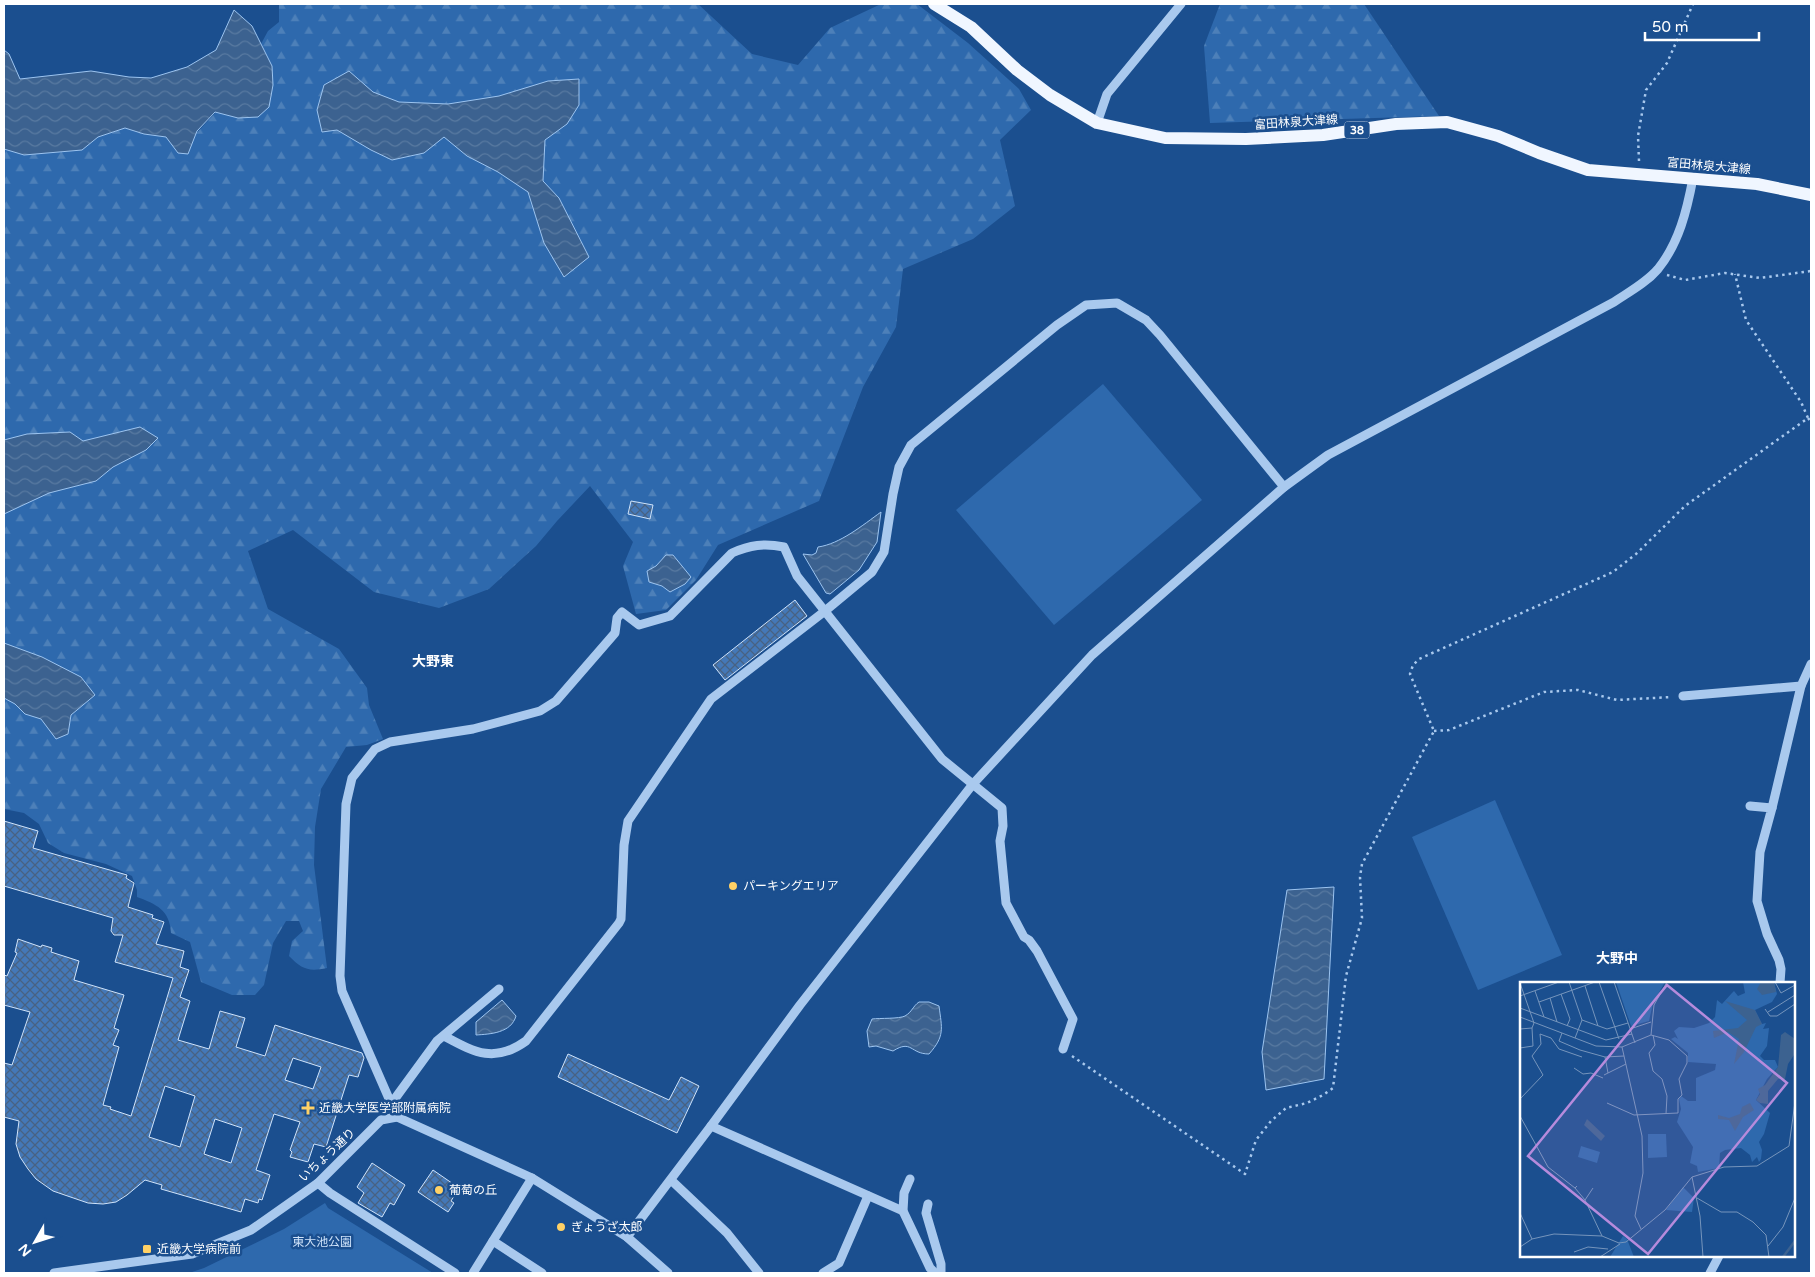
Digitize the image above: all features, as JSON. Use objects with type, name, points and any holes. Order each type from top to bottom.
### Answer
[{"type":"main road","name":"富田林泉大津線","points":[[934,4],[972,27],[1017,70],[1050,96],[1097,123],[1165,138],[1246,139],[1323,135],[1396,124],[1447,122],[1498,136],[1588,170],[1757,184],[1811,195]]},
{"type":"street","points":[[1097,123],[1107,94],[1181,4]]},
{"type":"street","points":[[628,1237],[800,1005],[973,784],[1092,654],[1284,487],[1328,455],[1614,302],[1641,284],[1658,269],[1672,246],[1686,216],[1694,178]]},
{"type":"street","points":[[444,1036],[474,1052],[494,1054],[511,1051],[526,1041],[619,923],[621,918],[624,846],[628,820],[711,699],[825,611],[872,572],[884,552],[899,467],[911,445],[1057,324],[1086,306],[1117,303],[1146,320],[1284,487]]},
{"type":"street","points":[[668,1273],[628,1237],[532,1178],[397,1117],[342,991],[340,976],[346,804],[352,778],[375,748],[390,742],[473,729],[540,711],[556,701],[615,633],[617,618],[622,612],[639,625],[670,616],[732,553],[760,544],[770,544],[784,548],[797,576],[942,759],[1002,808],[1003,826],[1000,841],[1006,903],[1024,937],[1029,940],[1037,951],[1073,1018],[1063,1049]]},
{"type":"street","points":[[1780,982],[1781,969],[1779,960],[1767,934],[1757,901],[1760,852],[1800,686],[1811,664]]},
{"type":"street","points":[[1683,696],[1800,686]]},
{"type":"street","points":[[1750,806],[1772,808]]},
{"type":"street","points":[[391,1104],[430,1048],[499,989]]},
{"type":"street","name":"いちょう通り","points":[[54,1273],[192,1254],[251,1230],[318,1183],[381,1120],[397,1117]]},
{"type":"street","points":[[712,1126],[903,1212]]},
{"type":"street","points":[[473,1273],[532,1178]]},
{"type":"street","points":[[910,1179],[904,1193],[903,1212],[930,1268],[935,1273]]},
{"type":"street","points":[[670,1180],[727,1233],[759,1273]]},
{"type":"street","points":[[318,1183],[455,1273]]},
{"type":"street","points":[[823,1273],[839,1263],[868,1196]]},
{"type":"street","points":[[928,1204],[926,1212],[941,1264],[941,1273]]},
{"type":"street","points":[[493,1241],[542,1273]]},
{"type":"street","points":[[1710,1273],[1718,1257]]},
{"type":"path","points":[[1640,175],[1638,136],[1646,90],[1667,63],[1693,4]]},
{"type":"path","points":[[1658,269],[1670,277],[1685,280],[1724,273],[1760,278],[1811,271]]},
{"type":"path","points":[[1735,274],[1746,320],[1801,402],[1811,422]]},
{"type":"path","points":[[1434,730],[1410,674],[1413,665],[1419,659],[1613,572],[1636,554],[1685,506],[1808,418]]},
{"type":"path","points":[[1434,730],[1449,730],[1544,692],[1578,690],[1618,700],[1683,696]]},
{"type":"path","points":[[1063,1049],[1245,1174],[1256,1140],[1271,1121],[1286,1108],[1307,1103],[1323,1096],[1333,1088],[1346,976],[1362,918],[1360,877],[1362,864],[1434,730]]},
{"type":"green space","points":[[279,4],[698,4],[752,54],[798,65],[830,28],[881,4],[917,4],[968,43],[1019,89],[1031,110],[1000,140],[1015,206],[973,239],[903,269],[896,327],[863,387],[819,501],[718,545],[696,580],[666,610],[636,614],[623,566],[633,542],[590,486],[536,546],[489,589],[439,608],[374,592],[293,530],[248,551],[268,609],[339,649],[367,688],[369,705],[383,739],[367,745],[346,747],[321,789],[315,827],[314,865],[327,968],[315,970],[306,968],[289,956],[292,941],[303,931],[299,921],[286,921],[273,943],[264,985],[255,995],[232,995],[201,982],[190,942],[171,933],[168,919],[161,909],[137,897],[137,890],[132,876],[106,864],[64,853],[48,843],[39,824],[24,813],[4,809],[4,149],[24,155],[82,150],[98,137],[125,128],[144,134],[166,137],[178,153],[216,112],[238,118],[272,66],[261,44],[268,31],[279,22]]},
{"type":"green space","points":[[1220,4],[1364,4],[1439,116],[1210,123],[1204,46]]},
{"type":"green space","points":[[1103,384],[1202,500],[1054,625],[956,510]]},
{"type":"green space","points":[[1495,800],[1562,955],[1478,990],[1412,837]]},
{"type":"green space","name":"東大池公園","points":[[325,1203],[328,1208],[433,1273],[189,1273],[204,1268],[284,1229]]},
{"type":"water","points":[[234,10],[252,26],[272,66],[273,85],[269,107],[258,117],[238,118],[215,112],[197,131],[188,154],[178,153],[166,137],[144,134],[125,128],[98,137],[82,150],[24,155],[4,149],[4,50],[9,54],[20,79],[91,71],[129,77],[151,78],[187,67],[216,50]]},
{"type":"water","points":[[349,71],[373,92],[399,102],[448,104],[499,96],[548,81],[579,79],[579,105],[567,124],[545,140],[543,181],[559,198],[589,257],[564,277],[544,243],[528,192],[498,172],[467,156],[444,137],[424,153],[392,160],[337,130],[322,132],[317,110],[324,85]]},
{"type":"water","points":[[140,427],[158,438],[146,450],[113,467],[96,481],[49,493],[4,514],[4,440],[27,434],[70,432],[83,441]]},
{"type":"water","points":[[881,512],[877,542],[859,570],[830,594],[826,593],[803,554],[812,555],[816,553],[818,547],[843,538]]},
{"type":"water","points":[[666,555],[673,555],[691,577],[685,584],[670,592],[662,586],[649,582],[647,571],[656,566]]},
{"type":"water","points":[[4,643],[42,657],[81,677],[95,695],[71,715],[68,734],[56,739],[41,719],[25,714],[15,704],[4,698]]},
{"type":"water","points":[[1334,887],[1324,1079],[1266,1090],[1262,1052],[1287,890]]},
{"type":"water","points":[[502,1000],[516,1016],[513,1022],[500,1032],[476,1035],[476,1022]]},
{"type":"water","points":[[919,1002],[929,1002],[939,1006],[941,1021],[940,1037],[929,1054],[904,1046],[893,1051],[876,1046],[869,1047],[867,1031],[872,1019],[905,1016]]},
{"type":"building","points":[[631,501],[653,505],[650,519],[628,514]]},
{"type":"building","points":[[795,600],[807,616],[725,680],[713,665]]},
{"type":"building","points":[[4,821],[38,831],[33,848],[127,875],[126,878],[134,883],[128,907],[153,915],[152,918],[164,922],[156,944],[184,951],[180,967],[189,970],[180,997],[190,1001],[178,1040],[209,1049],[220,1011],[245,1018],[236,1047],[265,1056],[275,1025],[362,1053],[364,1058],[358,1077],[349,1075],[326,1147],[314,1144],[308,1162],[290,1157],[292,1152],[290,1150],[300,1122],[274,1114],[256,1170],[270,1175],[262,1200],[259,1199],[258,1203],[245,1199],[241,1212],[161,1189],[162,1185],[145,1180],[116,1202],[103,1204],[88,1203],[53,1191],[36,1179],[20,1157],[16,1144],[19,1121],[4,1117],[4,1063],[12,1065],[30,1012],[4,1005],[4,975],[7,976],[17,953],[15,952],[18,939],[41,947],[42,945],[52,948],[51,952],[79,961],[74,980],[124,995],[114,1028],[119,1030],[113,1045],[119,1047],[103,1105],[131,1116],[173,978],[115,962],[123,935],[114,935],[111,931],[113,918],[4,886]],"holes":[[[293,1058],[321,1067],[313,1089],[285,1080]],[[165,1086],[195,1096],[180,1147],[149,1137]],[[215,1119],[242,1128],[231,1163],[204,1154]]]},
{"type":"building","points":[[568,1054],[669,1100],[681,1077],[699,1086],[677,1133],[558,1077]]},
{"type":"building","points":[[372,1163],[405,1185],[394,1205],[390,1203],[382,1217],[358,1203],[364,1193],[357,1187]]},
{"type":"building","points":[[433,1170],[459,1188],[451,1201],[454,1203],[448,1212],[418,1192]]},
{"type":"place","name":"パーキングエリア","points":[[733,886]]},
{"type":"place","name":"近畿大学医学部附属病院","points":[[308,1108]]},
{"type":"place","name":"葡萄の丘","points":[[439,1190]]},
{"type":"place","name":"ぎょうざ太郎","points":[[561,1227]]},
{"type":"place","name":"近畿大学病院前","points":[[147,1249]]},
{"type":"district","name":"大野東","points":[[433,661]]},
{"type":"district","name":"大野中","points":[[1617,958]]}]
